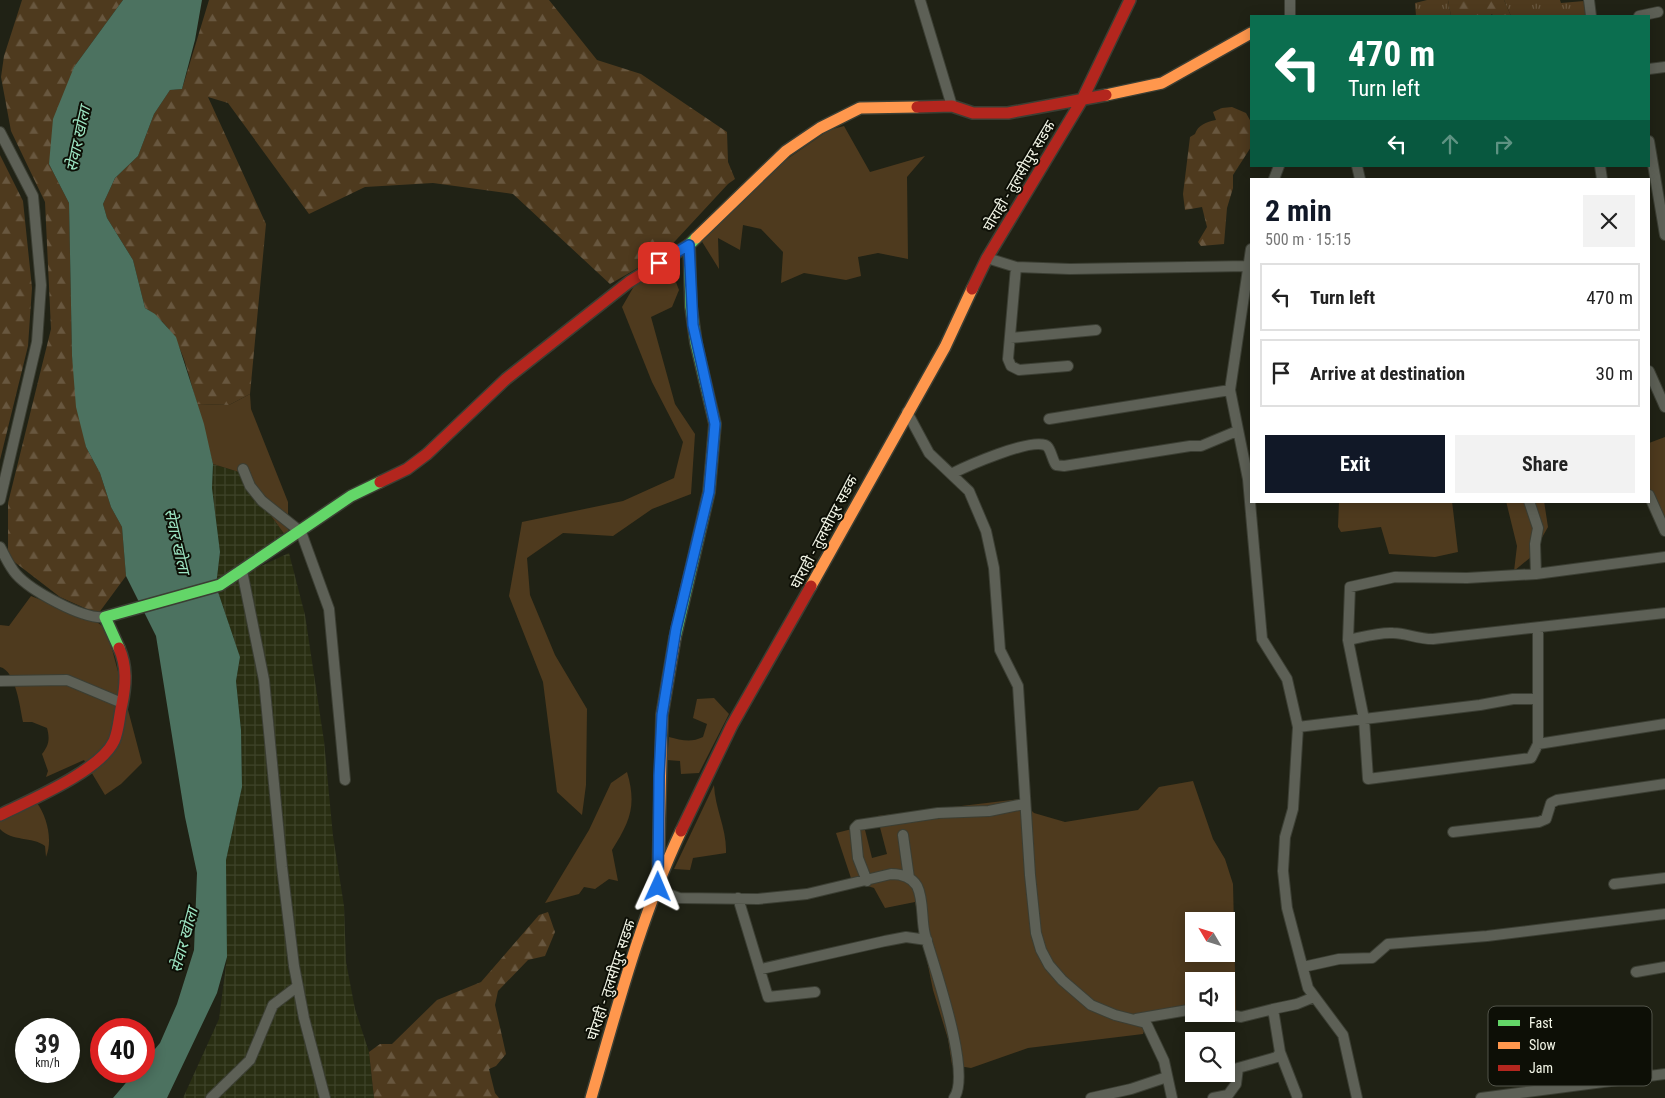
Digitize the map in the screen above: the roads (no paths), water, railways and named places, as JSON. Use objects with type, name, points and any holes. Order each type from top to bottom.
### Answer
[{"type":"street","points":[[920,0],[952,106]]},
{"type":"street","name":"घोराही - तुलसीपुर सडक","points":[[591,1098],[629,967],[664,868],[732,725],[778,648],[906,412],[945,347],[987,258],[1082,100],[1130,0]]},
{"type":"street","points":[[1289,15],[1290,0]]},
{"type":"street","points":[[1589,0],[1591,15]]},
{"type":"street","points":[[1644,15],[1658,12]]},
{"type":"street","points":[[0,547],[17,575],[50,598],[90,617],[105,617],[220,585],[301,532],[351,496],[418,462],[514,373],[629,282],[689,245],[786,151],[820,128],[860,108],[952,106],[973,113],[1008,114],[1162,83],[1250,34]]},
{"type":"street","points":[[1650,69],[1665,67]]},
{"type":"street","points":[[0,132],[33,196],[41,285],[37,342],[0,500]]},
{"type":"street","points":[[1650,147],[1665,235]]},
{"type":"street","points":[[689,245],[693,325],[715,424],[709,492],[676,629],[662,715],[657,888],[678,898],[758,899],[807,894],[891,874],[900,874],[910,878]]},
{"type":"street","points":[[1250,254],[1247,318],[1230,390],[1248,478],[1250,501]]},
{"type":"street","points":[[987,258],[1016,267],[1070,269],[1248,266]]},
{"type":"street","points":[[1016,267],[1008,359],[1011,366],[1019,370],[1068,366]]},
{"type":"street","points":[[1010,338],[1096,330]]},
{"type":"street","points":[[1650,373],[1665,407]]},
{"type":"street","points":[[1049,419],[1230,390]]},
{"type":"street","points":[[906,412],[929,453],[968,491],[986,531],[994,568],[1000,650],[1018,686],[1024,804],[1036,933],[1049,966],[1091,1005],[1115,1015],[1146,1023],[1164,1061],[1172,1098]]},
{"type":"street","points":[[951,474],[988,456],[1044,444],[1056,465],[1064,466],[1190,446],[1201,446],[1237,431]]},
{"type":"street","points":[[243,469],[250,486],[262,501],[301,532],[329,609],[345,780]]},
{"type":"street","points":[[1650,497],[1665,531]]},
{"type":"street","points":[[1250,503],[1262,639],[1286,679],[1298,726],[1293,809],[1285,837],[1283,871],[1287,908],[1308,988],[1343,1035],[1357,1098]]},
{"type":"street","points":[[1530,503],[1538,528],[1535,544],[1536,574]]},
{"type":"street","points":[[1538,629],[1538,744],[1531,758],[1368,780],[1364,719],[1348,640],[1350,587],[1395,577],[1467,578],[1536,574],[1665,557]]},
{"type":"street","points":[[242,571],[264,680],[282,867],[298,986],[325,1098]]},
{"type":"street","points":[[1348,640],[1392,632],[1425,639],[1538,629],[1665,613]]},
{"type":"street","points":[[0,815],[74,776],[103,754],[113,743],[127,678],[127,665],[105,617]]},
{"type":"street","points":[[0,681],[67,680],[122,703]]},
{"type":"street","points":[[1298,726],[1513,699],[1538,699]]},
{"type":"street","points":[[1538,744],[1665,724]]},
{"type":"street","points":[[1453,832],[1539,822],[1546,819],[1551,803],[1557,800],[1665,784]]},
{"type":"street","points":[[867,881],[855,845],[855,828],[858,825],[938,814],[989,811],[1024,804]]},
{"type":"street","points":[[903,835],[910,878],[917,887],[927,940],[954,1039],[959,1072],[957,1093],[954,1098]]},
{"type":"street","points":[[1614,884],[1665,878]]},
{"type":"street","points":[[738,898],[768,997],[815,992]]},
{"type":"street","points":[[1303,967],[1339,958],[1372,958],[1388,944],[1487,936],[1665,914]]},
{"type":"street","points":[[761,969],[906,937],[927,940]]},
{"type":"street","points":[[1636,972],[1665,966]]},
{"type":"street","points":[[211,1098],[250,1060],[273,1005],[298,986]]},
{"type":"street","points":[[1235,1016],[1241,1017],[1273,1010],[1297,1004],[1314,997]]},
{"type":"street","points":[[1273,1010],[1280,1052],[1298,1096]]},
{"type":"street","points":[[1136,1019],[1185,1011]]},
{"type":"street","points":[[1213,1098],[1228,1095],[1236,1084],[1238,1068],[1276,1056],[1280,1052]]},
{"type":"street","points":[[1652,1076],[1665,1074]]},
{"type":"street","points":[[1091,1098],[1131,1089],[1167,1077]]},
{"type":"street","points":[[1481,1098],[1573,1086]]},
{"type":"water","name":"सेवार खोला","points":[[123,0],[202,0],[195,40],[182,89],[170,90],[154,114],[138,156],[115,178],[103,204],[107,218],[133,260],[145,308],[155,314],[176,337],[204,424],[213,464],[212,488],[220,552],[216,586],[240,657],[236,681],[241,730],[242,787],[226,860],[227,957],[217,993],[167,1098],[113,1098],[126,1083],[155,1083],[155,1049],[160,1043],[177,1004],[194,950],[197,873],[185,817],[156,636],[126,576],[122,527],[111,507],[100,473],[86,447],[76,407],[72,356],[69,203],[49,164],[53,119],[74,67]]}]
